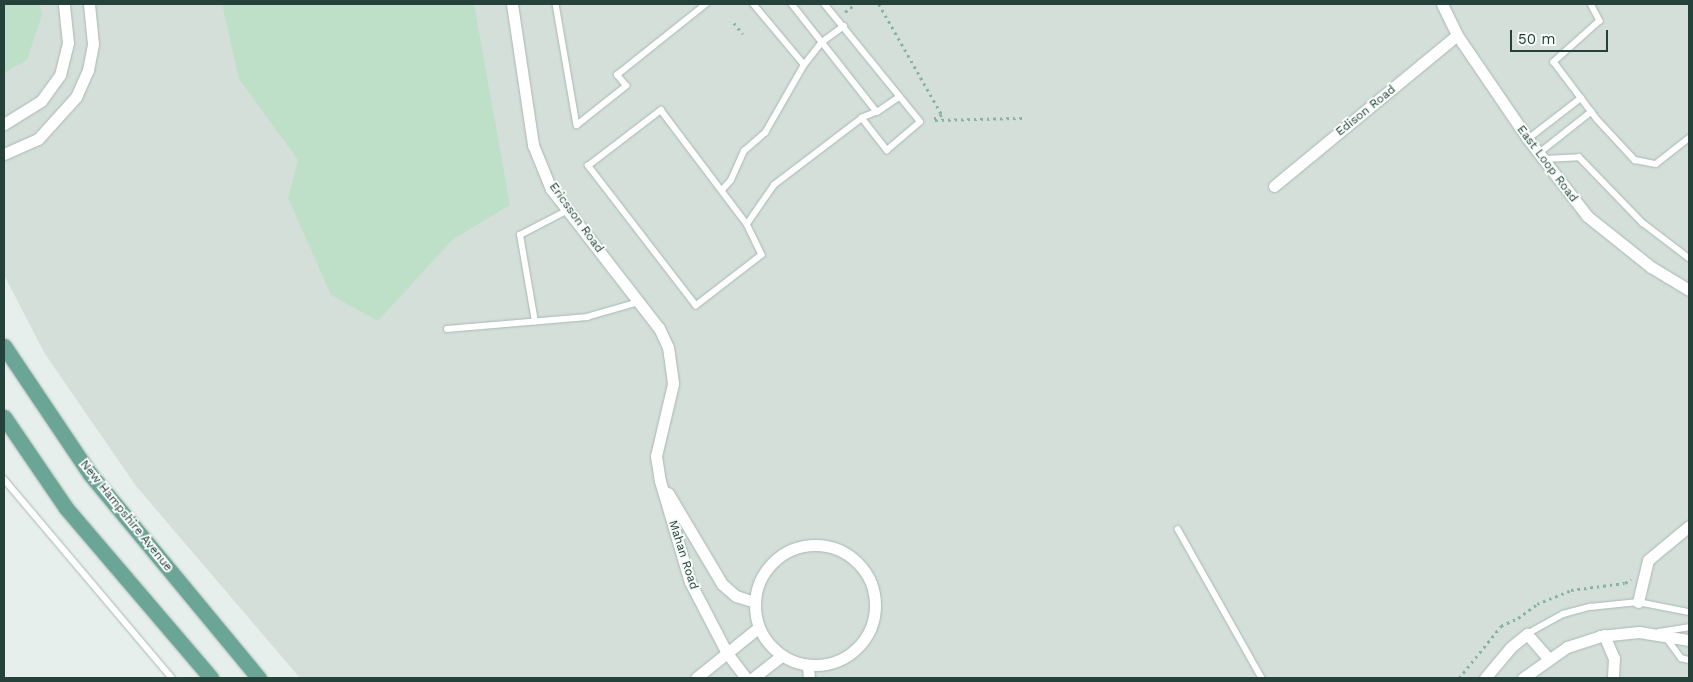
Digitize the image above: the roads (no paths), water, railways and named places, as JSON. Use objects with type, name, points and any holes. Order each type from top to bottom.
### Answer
[{"type":"main road","name":"New Hampshire Avenue","points":[[4,346],[90,474],[259,678]]},
{"type":"main road","points":[[4,417],[66,508],[210,678]]},
{"type":"street","points":[[4,124],[42,101],[60,75],[68,43],[64,4]]},
{"type":"street","points":[[4,154],[38,139],[76,97],[88,70],[93,44],[89,4]]},
{"type":"street","name":"Ericsson Road","points":[[512,4],[532,145],[552,188],[659,328],[671,356]]},
{"type":"street","name":"East Loop Road","points":[[1442,4],[1458,35],[1528,139],[1587,216],[1651,267],[1689,290]]},
{"type":"street","name":"Edison Road","points":[[1274,186],[1458,35]]},
{"type":"street","name":"Mahan Road","points":[[671,356],[673,384],[656,456],[660,481],[687,574],[727,653],[746,678]]},
{"type":"street","name":"Mahan Road","points":[[660,481],[722,584],[736,596],[754,602]]},
{"type":"street","points":[[1638,602],[1648,560],[1689,526]]},
{"type":"street","points":[[830,546],[843,550],[859,560],[873,587],[874,606],[869,629],[861,643],[846,655],[827,663],[808,665],[781,656],[758,628],[754,602],[765,574],[779,559],[796,549],[830,546]]},
{"type":"street","points":[[696,678],[758,628]]},
{"type":"street","points":[[1523,678],[1567,646],[1604,635],[1652,633],[1689,640]]},
{"type":"street","points":[[1486,678],[1511,646],[1527,634],[1548,658]]},
{"type":"street","points":[[1604,635],[1614,658],[1613,678]]},
{"type":"street","points":[[753,678],[781,656]]},
{"type":"street","points":[[808,665],[808,678]]},
{"type":"lane","points":[[556,4],[577,125],[626,86],[617,75],[706,4]]},
{"type":"lane","points":[[753,4],[804,65]]},
{"type":"lane","points":[[792,4],[877,112]]},
{"type":"lane","points":[[824,4],[844,26],[920,122],[887,150],[862,118]]},
{"type":"lane","points":[[1591,4],[1600,21],[1554,62],[1591,112],[1634,160],[1656,164],[1689,138]]},
{"type":"lane","points":[[722,190],[731,180],[744,151],[765,133],[804,65],[822,42],[844,26]]},
{"type":"lane","points":[[747,224],[774,185],[862,118],[877,112],[899,97]]},
{"type":"lane","points":[[1528,139],[1581,98]]},
{"type":"lane","points":[[661,110],[722,190],[747,224],[762,255],[696,306],[588,166],[661,110]]},
{"type":"lane","points":[[1540,156],[1591,112]]},
{"type":"lane","points":[[1540,156],[1579,157],[1643,223],[1689,258]]},
{"type":"lane","points":[[535,322],[520,235],[568,210]]},
{"type":"lane","points":[[447,329],[587,317],[639,302]]},
{"type":"lane","points":[[4,479],[172,678]]},
{"type":"lane","points":[[1178,529],[1262,678]]},
{"type":"lane","points":[[1527,634],[1563,614],[1590,607],[1638,602],[1689,612]]},
{"type":"lane","points":[[1652,633],[1689,627]]},
{"type":"lane","points":[[1664,635],[1681,658],[1689,660]]}]
